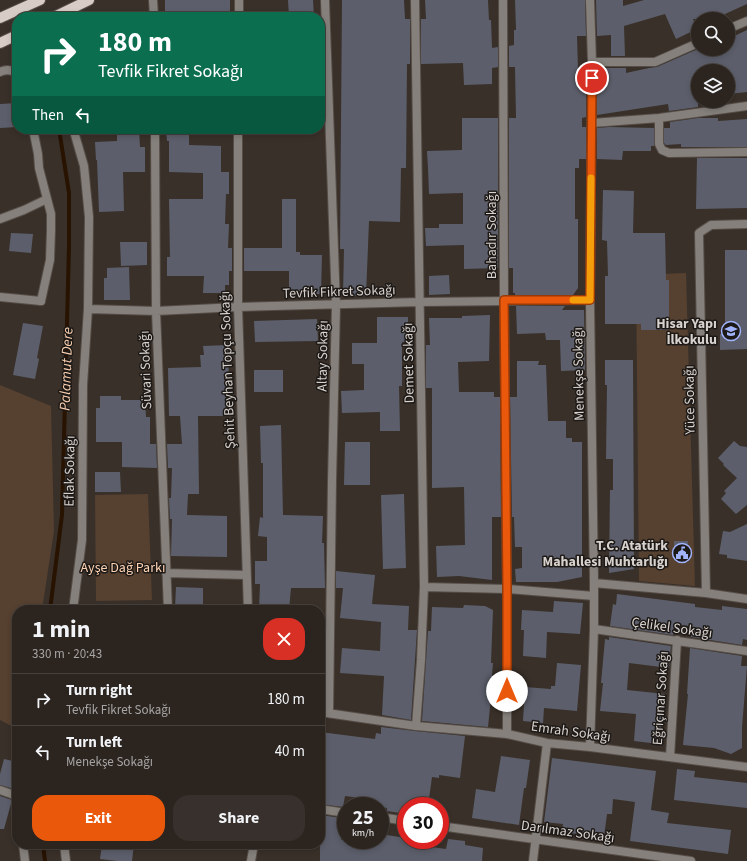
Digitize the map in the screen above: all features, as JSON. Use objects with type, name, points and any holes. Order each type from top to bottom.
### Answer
[{"type":"main road","points":[[13,12],[40,0]]},
{"type":"main road","points":[[64,12],[89,0]]},
{"type":"main road","points":[[0,18],[12,13]]},
{"type":"main road","points":[[0,43],[12,37]]},
{"type":"street","points":[[153,0],[154,12]]},
{"type":"street","points":[[238,0],[239,12]]},
{"type":"street","name":"Altay Sokağı","points":[[325,0],[336,305],[325,683]]},
{"type":"street","name":"Demet Sokağı","points":[[415,0],[424,587],[416,726]]},
{"type":"street","name":"Bahadır Sokağı","points":[[503,0],[507,734]]},
{"type":"street","name":"Menekşe Sokağı","points":[[590,0],[592,62],[590,300],[594,583],[590,747]]},
{"type":"street","points":[[735,26],[747,21]]},
{"type":"street","points":[[592,62],[655,62],[691,46]]},
{"type":"street","points":[[0,72],[4,70],[12,72]]},
{"type":"street","points":[[592,123],[659,118],[747,106]]},
{"type":"street","points":[[659,118],[659,144],[662,150],[669,153],[747,152]]},
{"type":"street","points":[[0,297],[41,300],[50,253],[51,214],[39,168],[34,134]]},
{"type":"street","name":"Süvari Sokağı","points":[[155,134],[156,311],[168,605]]},
{"type":"street","name":"Şehit Beyhan Topçu Sokağı","points":[[238,134],[238,307],[248,605]]},
{"type":"street","name":"Eflak Sokağı","points":[[74,605],[82,540],[83,385],[88,308],[89,217],[84,166],[75,135]]},
{"type":"street","points":[[0,219],[47,199]]},
{"type":"street","name":"Yüce Sokağı","points":[[706,593],[699,233],[711,225],[747,224]]},
{"type":"street","name":"Tevfik Fikret Sokağı","points":[[88,308],[156,311],[238,307],[420,302],[590,300]]},
{"type":"street","points":[[77,605],[80,551]]},
{"type":"street","points":[[166,572],[246,575]]},
{"type":"street","points":[[594,583],[706,593],[747,599]]},
{"type":"street","points":[[424,587],[507,589],[594,596]]},
{"type":"street","name":"Çelikel Sokağı","points":[[594,629],[747,651]]},
{"type":"street","name":"Eğriçınar Sokağı","points":[[670,757],[677,640]]},
{"type":"street","name":"Emrah Sokağı","points":[[325,712],[416,726],[507,734],[547,743],[747,767]]},
{"type":"street","points":[[533,861],[547,743]]},
{"type":"street","points":[[0,790],[12,794]]},
{"type":"street","points":[[325,810],[337,811]]},
{"type":"street","name":"Darılmaz Sokağı","points":[[449,827],[692,861]]},
{"type":"street","points":[[23,849],[24,861]]},
{"type":"street","points":[[65,849],[66,861]]},
{"type":"street","points":[[251,861],[253,849]]},
{"type":"green space","points":[[686,273],[695,586],[639,581],[636,275]]},
{"type":"green space","points":[[0,385],[51,406],[54,531],[43,605],[12,605],[12,726],[0,720]]},
{"type":"green space","name":"Ayşe Dağ Parkı","points":[[148,494],[152,600],[96,601],[95,495]]},
{"type":"building","points":[[165,0],[230,0],[230,12],[165,12]]},
{"type":"building","points":[[288,0],[313,0],[314,12],[289,12]]},
{"type":"building","points":[[342,0],[404,0],[405,19],[410,19],[410,64],[407,64],[406,168],[401,168],[400,222],[369,221],[366,296],[343,295],[344,249],[340,249]]},
{"type":"building","points":[[425,0],[488,0],[489,20],[491,20],[492,48],[498,47],[498,67],[492,68],[492,84],[464,85],[463,63],[421,64],[421,19],[426,19]]},
{"type":"building","points":[[515,0],[585,0],[586,36],[577,36],[578,69],[586,69],[586,117],[582,118],[582,127],[586,127],[586,159],[579,159],[579,168],[575,168],[575,219],[578,219],[578,288],[573,295],[515,295],[515,293],[513,293],[513,268],[509,268],[509,118],[516,118],[515,67],[509,67],[509,46],[514,45],[514,30],[516,30]]},
{"type":"building","points":[[596,0],[623,0],[623,6],[644,0],[747,0],[747,4],[729,12],[691,12],[691,32],[676,39],[665,14],[624,26],[625,56],[611,56],[611,35],[597,36]]},
{"type":"building","points":[[747,30],[747,92],[735,93],[735,64],[691,64],[691,108],[669,111],[668,104],[597,115],[597,68],[626,68],[626,73],[657,67],[691,52],[691,56],[735,56],[735,36]]},
{"type":"building","points":[[12,103],[12,127],[0,128],[0,104]]},
{"type":"building","points":[[462,118],[498,118],[498,268],[464,269],[464,245],[426,246],[425,228],[439,228],[439,224],[463,224],[463,193],[429,194],[427,151],[462,150]]},
{"type":"building","points":[[698,118],[718,118],[718,121],[747,119],[747,147],[681,147],[681,144],[666,145],[664,143],[664,128],[670,128],[670,122]]},
{"type":"building","points":[[597,128],[654,128],[654,146],[651,146],[651,151],[623,151],[622,160],[597,159]]},
{"type":"building","points":[[117,134],[139,134],[140,147],[145,147],[145,172],[123,172],[124,211],[99,212],[95,142],[117,141]]},
{"type":"building","points":[[166,134],[189,134],[189,145],[221,146],[221,172],[229,172],[229,194],[226,194],[225,224],[229,224],[228,248],[232,248],[232,271],[229,271],[229,285],[225,285],[225,293],[203,293],[204,276],[167,276],[167,257],[170,257],[169,199],[203,199],[203,173],[169,172],[169,141],[167,141]]},
{"type":"building","points":[[697,158],[747,158],[747,208],[696,209]]},
{"type":"building","points":[[603,190],[634,191],[633,233],[665,233],[666,280],[669,280],[669,330],[641,330],[641,324],[605,324],[605,276],[608,276],[607,241],[602,240]]},
{"type":"building","points":[[282,199],[296,199],[296,252],[300,252],[300,255],[322,255],[321,294],[289,294],[289,271],[244,271],[244,248],[282,248]]},
{"type":"building","points":[[11,233],[33,234],[31,253],[9,251]]},
{"type":"building","points":[[120,242],[147,242],[147,265],[121,266]]},
{"type":"building","points":[[725,250],[747,250],[747,349],[720,350],[720,334],[725,334]]},
{"type":"building","points":[[129,267],[130,300],[104,300],[104,278],[107,278],[107,268]]},
{"type":"building","points":[[449,275],[450,294],[429,295],[429,276]]},
{"type":"building","points":[[516,306],[565,306],[562,310],[584,310],[585,370],[561,371],[560,340],[546,340],[545,333],[517,334]]},
{"type":"building","points":[[490,315],[489,361],[458,362],[459,392],[494,392],[494,397],[500,397],[501,517],[492,517],[492,580],[459,576],[437,577],[436,546],[465,545],[464,487],[432,488],[432,388],[426,388],[426,345],[430,345],[429,318],[462,318],[462,316]]},
{"type":"building","points":[[377,317],[408,317],[408,342],[402,342],[402,386],[399,386],[400,431],[380,431],[380,412],[342,413],[341,391],[364,390],[364,364],[352,364],[352,343],[377,343]]},
{"type":"building","points":[[317,319],[318,341],[255,342],[254,321]]},
{"type":"building","points":[[23,323],[43,326],[35,379],[13,375]]},
{"type":"building","points":[[228,345],[229,389],[226,389],[226,409],[224,409],[224,416],[198,416],[199,494],[188,494],[187,515],[227,516],[227,557],[171,556],[172,519],[170,519],[169,498],[171,498],[172,468],[168,468],[167,444],[182,444],[180,416],[169,416],[168,368],[201,367],[200,355],[204,355],[203,346]]},
{"type":"building","points":[[605,360],[633,360],[634,569],[609,573],[610,490],[613,490],[613,459],[606,459],[607,385],[605,385]]},
{"type":"building","points":[[517,361],[539,361],[538,365],[546,365],[548,421],[566,421],[566,438],[572,438],[572,442],[582,442],[582,577],[557,582],[516,582],[515,569],[522,568],[522,547],[515,547],[514,517],[512,517],[510,397],[517,397]]},
{"type":"building","points":[[254,370],[283,370],[283,392],[254,392]]},
{"type":"building","points":[[100,396],[121,396],[121,400],[145,400],[146,417],[150,417],[150,444],[156,444],[157,468],[122,467],[122,442],[96,442],[96,408],[100,408]]},
{"type":"building","points":[[281,425],[283,515],[323,516],[322,543],[324,543],[325,588],[291,588],[289,605],[259,605],[260,584],[255,584],[255,561],[267,561],[267,537],[258,536],[260,517],[263,518],[263,463],[261,463],[260,426]]},
{"type":"building","points":[[734,441],[740,446],[747,447],[747,505],[736,514],[721,499],[726,493],[724,491],[737,478],[718,458]]},
{"type":"building","points":[[345,442],[370,442],[370,485],[344,485]]},
{"type":"building","points":[[95,472],[120,472],[121,492],[95,492]]},
{"type":"building","points":[[404,494],[406,568],[383,569],[381,495]]},
{"type":"building","points":[[747,524],[747,561],[727,558],[727,555],[719,554],[723,531],[730,532]]},
{"type":"building","points":[[674,541],[688,541],[687,558],[674,558]]},
{"type":"building","points":[[336,571],[375,575],[372,604],[409,606],[408,630],[417,630],[411,720],[382,715],[384,676],[340,673],[342,648],[380,651],[381,622],[340,618],[343,588],[336,588]]},
{"type":"building","points":[[176,587],[203,588],[203,605],[175,605]]},
{"type":"building","points":[[617,594],[695,604],[695,607],[722,610],[722,606],[747,609],[747,640],[743,639],[742,645],[691,637],[692,626],[674,625],[673,635],[610,626],[613,604],[616,605]]},
{"type":"building","points":[[554,601],[583,603],[580,634],[547,632],[546,658],[523,656],[524,630],[521,630],[522,610],[553,612]]},
{"type":"building","points":[[464,605],[485,606],[493,610],[491,663],[493,663],[492,687],[488,727],[422,721],[428,631],[431,631],[432,607],[463,608]]},
{"type":"building","points":[[609,637],[671,646],[669,668],[629,663],[627,690],[665,694],[659,744],[634,741],[636,714],[600,711],[605,639],[609,640]]},
{"type":"building","points":[[690,648],[742,656],[741,666],[747,666],[742,727],[742,748],[731,754],[714,748],[683,745],[688,694]]},
{"type":"building","points":[[557,663],[581,665],[577,711],[544,708],[543,723],[523,721],[525,687],[551,689],[551,686],[555,686]]},
{"type":"building","points":[[381,727],[465,736],[460,778],[439,775],[439,778],[432,777],[429,797],[397,797],[397,813],[389,811],[389,797],[345,796],[337,797],[337,806],[325,805],[325,733],[375,739],[376,733],[381,734]]},
{"type":"building","points":[[501,756],[530,760],[526,788],[524,788],[519,825],[472,818],[476,789],[495,792]]},
{"type":"building","points":[[552,758],[656,771],[651,810],[669,813],[667,823],[731,830],[728,854],[630,841],[635,802],[613,799],[612,814],[607,814],[604,837],[562,832],[563,824],[544,822]]},
{"type":"building","points":[[4,759],[12,761],[12,788],[0,785],[0,774]]},
{"type":"building","points":[[677,769],[695,771],[694,777],[747,783],[747,808],[674,800]]},
{"type":"building","points":[[0,796],[12,800],[4,829],[0,829]]},
{"type":"building","points":[[325,816],[337,817],[337,849],[389,849],[389,835],[397,837],[397,849],[449,849],[449,839],[465,841],[465,845],[483,848],[482,861],[320,861],[320,849],[325,849]]},
{"type":"building","points":[[101,849],[133,849],[132,861],[100,859]]},
{"type":"waterway","name":"Palamut Dere","points":[[51,605],[62,515],[69,246],[69,193],[60,134]]},
{"type":"waterway","name":"Palamut Dere","points":[[44,849],[45,861]]},
{"type":"slow traffic","points":[[573,300],[590,300],[591,178]]},
{"type":"place","name":"Hisar Yapı İlkokulu","points":[[731,331]]},
{"type":"place","name":"T.C. Atatürk Mahallesi Muhtarlığı","points":[[682,553]]},
{"type":"route","points":[[507,691],[504,300],[590,300],[592,78]]}]
